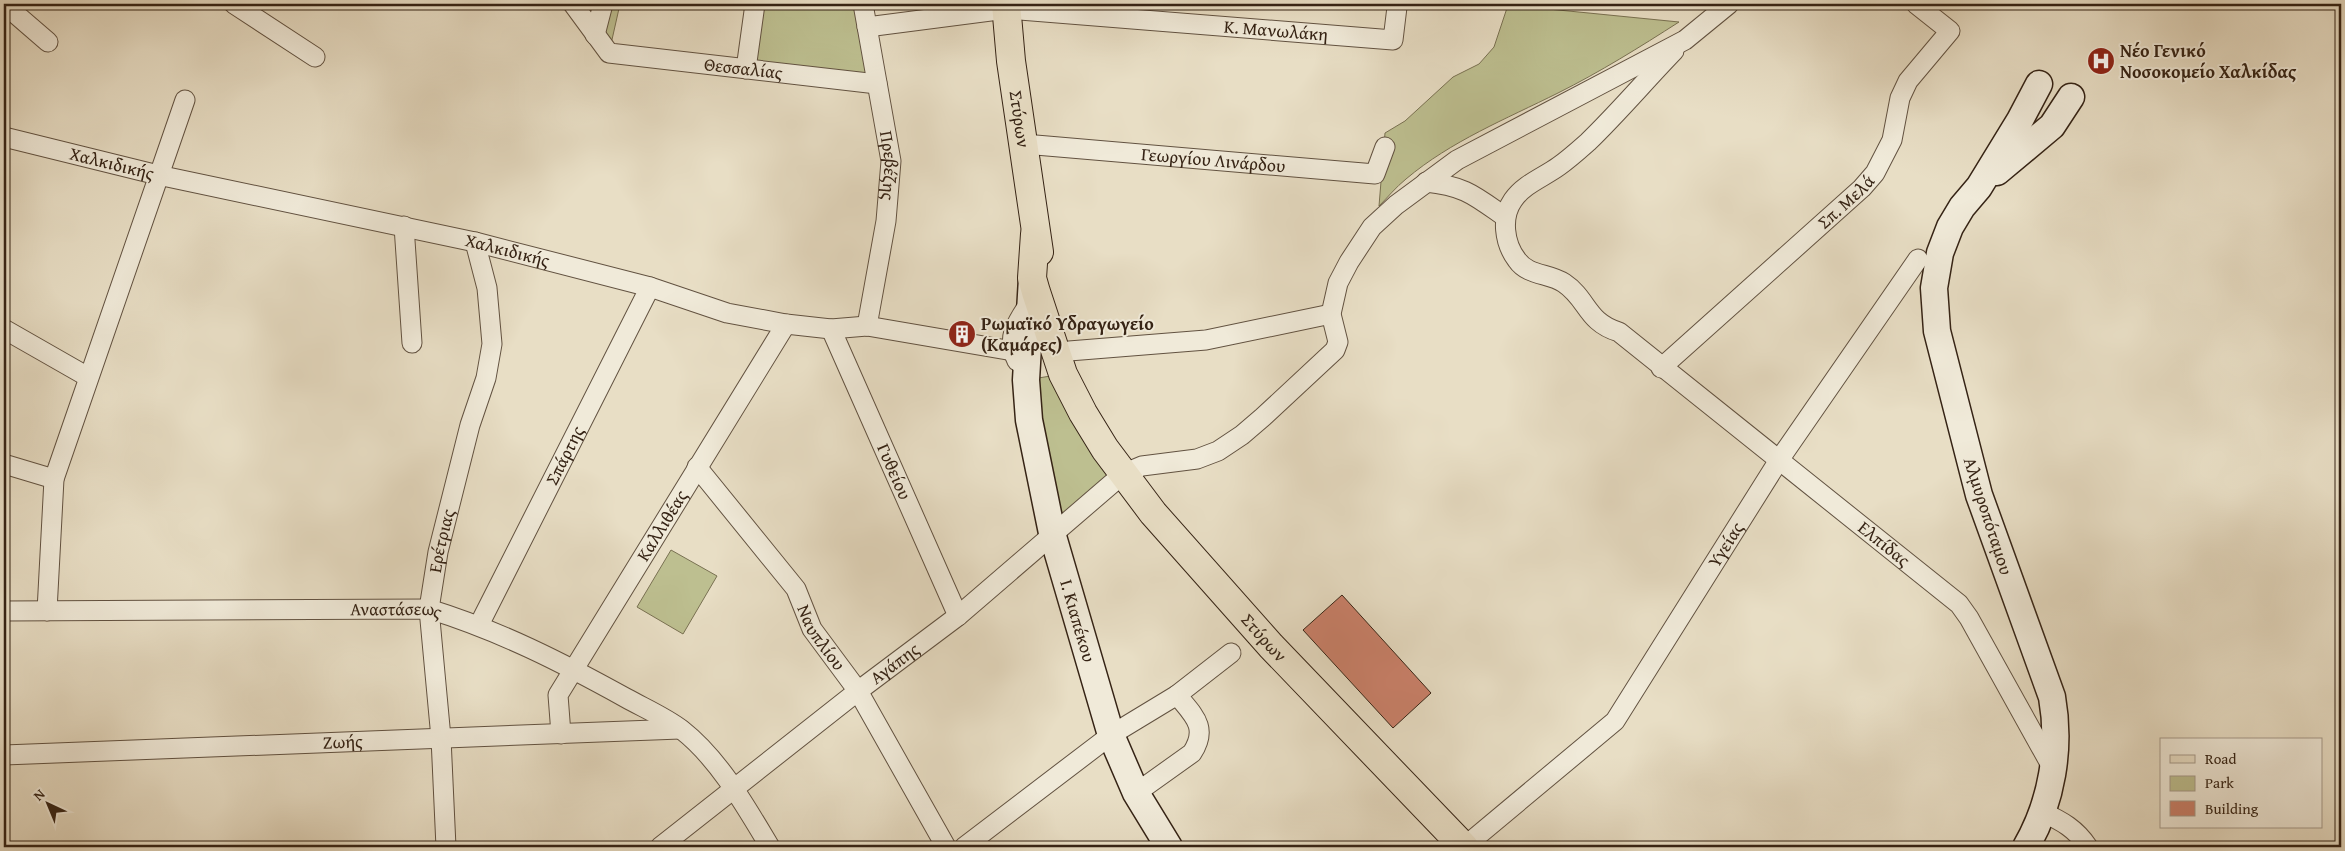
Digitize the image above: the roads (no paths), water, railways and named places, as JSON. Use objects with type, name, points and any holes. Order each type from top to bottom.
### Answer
[{"type":"main road","name":"Στύρων","points":[[1006,6],[1035,234],[1047,288],[1069,352],[1083,413]]},
{"type":"main road","name":"Στύρων","points":[[1035,234],[1032,278],[1063,374],[1083,413],[1122,474],[1153,513],[1271,646],[1464,847]]},
{"type":"street","points":[[4,4],[48,42]]},
{"type":"street","points":[[234,4],[315,56]]},
{"type":"street","points":[[573,4],[595,34]]},
{"type":"street","points":[[595,34],[603,4]]},
{"type":"street","points":[[746,69],[755,4]]},
{"type":"street","name":"Πρεβέζης","points":[[863,4],[891,160],[886,221],[867,326]]},
{"type":"street","points":[[1426,182],[1452,184],[1505,217],[1513,199],[1533,182],[1558,167],[1588,141],[1685,40],[1729,4]]},
{"type":"street","name":"Σπ. Μελά","points":[[1661,368],[1862,188],[1874,173],[1892,140],[1900,98],[1908,81],[1950,32],[1916,4]]},
{"type":"street","points":[[867,27],[1006,6]]},
{"type":"street","name":"Κ. Μανωλάκη","points":[[1006,6],[1393,40],[1397,7]]},
{"type":"street","name":"Θεσσαλίας","points":[[595,34],[609,53],[877,84]]},
{"type":"street","points":[[1122,474],[1142,466],[1197,459],[1218,451],[1242,435],[1336,350],[1338,342],[1331,314],[1342,276],[1372,227],[1396,205],[1464,156],[1685,40]]},
{"type":"street","points":[[1979,187],[2039,84]]},
{"type":"street","points":[[1979,187],[2052,126],[2072,97]]},
{"type":"street","points":[[47,611],[54,479],[185,100]]},
{"type":"street","points":[[2027,107],[2040,108],[2048,114],[2052,126]]},
{"type":"street","name":"Χαλκιδικής","points":[[4,137],[158,176],[475,242],[650,287],[727,313],[786,324],[831,329],[867,326],[1012,351]]},
{"type":"street","name":"Γεωργίου Λινάρδου","points":[[1024,144],[1375,174],[1385,148]]},
{"type":"street","name":"Αλμυροπόταμου","points":[[1979,187],[1962,207],[1950,227],[1940,253],[1934,288],[1937,331],[1979,495],[2052,697],[2057,723],[2053,769],[2042,812],[2026,847]]},
{"type":"street","name":"Ελπίδας","points":[[1505,217],[1507,240],[1517,261],[1532,272],[1563,282],[1574,292],[1597,322],[1619,332],[1661,368],[1959,604],[1969,618],[2053,769]]},
{"type":"street","points":[[404,226],[412,343]]},
{"type":"street","name":"Ερέτριας","points":[[446,847],[441,738],[429,609],[438,552],[470,425],[486,378],[492,344],[487,288],[475,242]]},
{"type":"street","name":"Υγείας","points":[[1464,847],[1614,721],[1779,460],[1918,260]]},
{"type":"street","name":"Ι. Κιαπέκου","points":[[1032,278],[1026,380],[1029,420],[1052,533],[1111,735],[1136,793],[1168,847]]},
{"type":"street","name":"Σπάρτης","points":[[479,625],[650,287]]},
{"type":"street","name":"Ι. Κιαπέκου","points":[[1026,380],[1012,351],[1014,326],[1029,304]]},
{"type":"street","points":[[1069,352],[1206,340],[1331,314]]},
{"type":"street","name":"Καλλιθέας","points":[[561,734],[558,695],[786,324]]},
{"type":"street","name":"Γυθείου","points":[[831,329],[958,616]]},
{"type":"street","points":[[4,330],[88,377]]},
{"type":"street","points":[[4,464],[54,479]]},
{"type":"street","name":"Ναυπλίου","points":[[697,467],[796,589],[812,629],[858,691],[946,847]]},
{"type":"street","name":"Αγάπης","points":[[660,847],[858,691],[958,616],[1122,474]]},
{"type":"street","name":"Αναστάσεως","points":[[4,611],[429,609],[479,625],[573,669],[681,729],[734,788],[770,847]]},
{"type":"street","points":[[964,847],[1111,735],[1177,695],[1231,653]]},
{"type":"street","points":[[1136,793],[1192,753],[1197,745],[1200,735],[1199,726],[1195,717],[1177,695]]},
{"type":"street","name":"Ζωής","points":[[4,755],[681,729]]},
{"type":"street","points":[[2042,812],[2066,823],[2080,835],[2088,847]]},
{"type":"place","name":"Νέο Γενικό Νοσοκομείο Χαλκίδας","points":[[2101,61]]},
{"type":"place","name":"Ρωμαϊκό Υδραγωγείο (Καμάρες)","points":[[962,334]]}]
